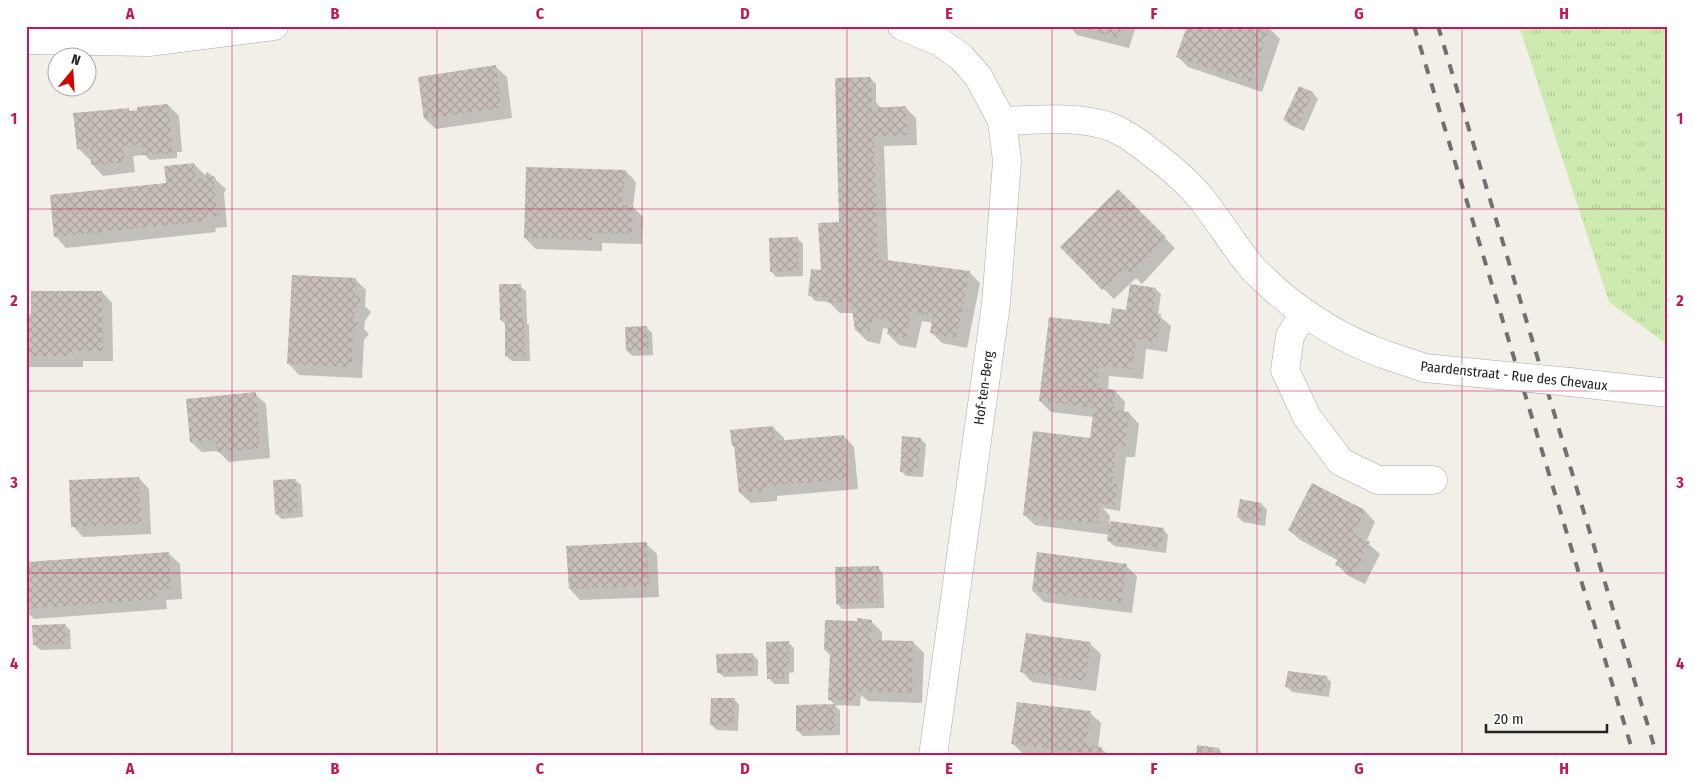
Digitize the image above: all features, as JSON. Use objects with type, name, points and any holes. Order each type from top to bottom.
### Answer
[{"type":"street","points":[[26,40],[67,34],[149,42],[274,26]]},
{"type":"street","name":"Hof-ten-Berg","points":[[902,26],[943,34],[978,76],[1002,121],[1007,161],[996,304],[933,756]]},
{"type":"street","name":"Paardenstraat - Rue des Chevaux","points":[[1002,121],[1070,120],[1092,122],[1112,128],[1138,142],[1177,172],[1201,198],[1256,272],[1304,313],[1357,345],[1425,368],[1668,393]]},
{"type":"street","points":[[1304,313],[1290,336],[1285,370],[1307,418],[1340,462],[1378,480],[1433,480]]},
{"type":"green space","points":[[1519,26],[1668,26],[1668,345],[1609,302]]},
{"type":"building","points":[[1075,26],[1122,26],[1118,38]]},
{"type":"building","points":[[1187,26],[1269,27],[1251,82],[1176,57]]},
{"type":"building","points":[[496,65],[501,108],[424,119],[418,77]]},
{"type":"building","points":[[871,77],[872,108],[906,106],[907,135],[874,136],[878,259],[970,271],[956,338],[930,333],[933,316],[911,311],[906,338],[887,334],[890,321],[873,318],[869,334],[855,330],[851,302],[828,303],[829,298],[808,296],[811,269],[821,270],[818,223],[839,222],[835,78]]},
{"type":"building","points":[[1299,86],[1313,92],[1298,126],[1283,120]]},
{"type":"building","points":[[168,104],[173,153],[143,155],[142,144],[123,146],[125,162],[91,165],[90,148],[77,149],[73,113],[129,108],[129,111],[137,110],[137,107]]},
{"type":"building","points":[[194,163],[196,179],[204,178],[207,172],[216,178],[214,182],[217,216],[205,217],[206,221],[54,237],[50,195],[166,183],[164,166]]},
{"type":"building","points":[[526,167],[626,170],[621,205],[633,205],[632,234],[592,233],[592,240],[524,238]]},
{"type":"building","points":[[1118,189],[1166,237],[1131,274],[1125,268],[1102,290],[1060,247]]},
{"type":"building","points":[[798,237],[799,271],[770,272],[769,238]]},
{"type":"building","points":[[292,275],[356,278],[355,295],[361,300],[355,310],[354,318],[359,322],[353,329],[352,367],[287,364]]},
{"type":"building","points":[[499,284],[521,284],[525,356],[505,356],[505,321],[500,320]]},
{"type":"building","points":[[1130,284],[1156,288],[1153,313],[1161,314],[1157,342],[1136,339],[1132,369],[1099,366],[1096,387],[1115,390],[1113,410],[1129,412],[1125,447],[1116,446],[1112,484],[1118,484],[1115,506],[1100,504],[1098,524],[1023,515],[1033,431],[1090,438],[1094,408],[1039,401],[1049,317],[1110,324],[1112,308],[1126,310]]},
{"type":"building","points":[[31,291],[102,291],[103,351],[73,351],[73,356],[26,356],[26,314],[31,314]]},
{"type":"building","points":[[647,326],[649,350],[626,351],[625,327]]},
{"type":"building","points":[[256,392],[260,448],[217,452],[216,440],[190,442],[186,399]]},
{"type":"building","points":[[773,426],[775,441],[844,435],[848,479],[767,486],[767,491],[739,493],[734,446],[732,446],[730,430]]},
{"type":"building","points":[[902,436],[921,438],[918,473],[900,472]]},
{"type":"building","points":[[139,477],[141,524],[71,527],[69,480]]},
{"type":"building","points":[[296,479],[298,512],[275,514],[273,480]]},
{"type":"building","points":[[1312,483],[1365,510],[1354,534],[1370,542],[1354,574],[1335,565],[1339,557],[1288,530]]},
{"type":"building","points":[[1240,499],[1262,503],[1260,521],[1237,517]]},
{"type":"building","points":[[1110,521],[1164,528],[1161,548],[1107,541]]},
{"type":"building","points":[[647,542],[649,586],[569,589],[566,546]]},
{"type":"building","points":[[169,552],[171,589],[156,590],[157,599],[26,609],[26,562]]},
{"type":"building","points":[[1037,552],[1127,564],[1121,603],[1032,591]]},
{"type":"building","points":[[879,566],[879,603],[836,604],[835,567]]},
{"type":"building","points":[[857,618],[872,620],[871,640],[913,641],[912,693],[856,691],[855,701],[828,700],[830,650],[824,650],[825,620],[857,621]]},
{"type":"building","points":[[65,624],[66,644],[33,645],[32,625]]},
{"type":"building","points":[[1026,633],[1091,642],[1085,681],[1020,672]]},
{"type":"building","points":[[789,641],[789,667],[784,668],[784,679],[767,679],[766,642]]},
{"type":"building","points":[[753,653],[753,671],[717,673],[716,654]]},
{"type":"building","points":[[1288,671],[1327,676],[1324,692],[1285,687]]},
{"type":"building","points":[[711,698],[735,698],[733,726],[710,725]]},
{"type":"building","points":[[1017,702],[1091,711],[1086,745],[1102,747],[1101,755],[1011,744]]},
{"type":"building","points":[[835,704],[835,730],[796,731],[796,705]]},
{"type":"building","points":[[1197,745],[1219,748],[1218,756],[1196,756]]},
{"type":"railway","points":[[1414,26],[1634,756]]},
{"type":"railway","points":[[1438,26],[1657,756]]}]
